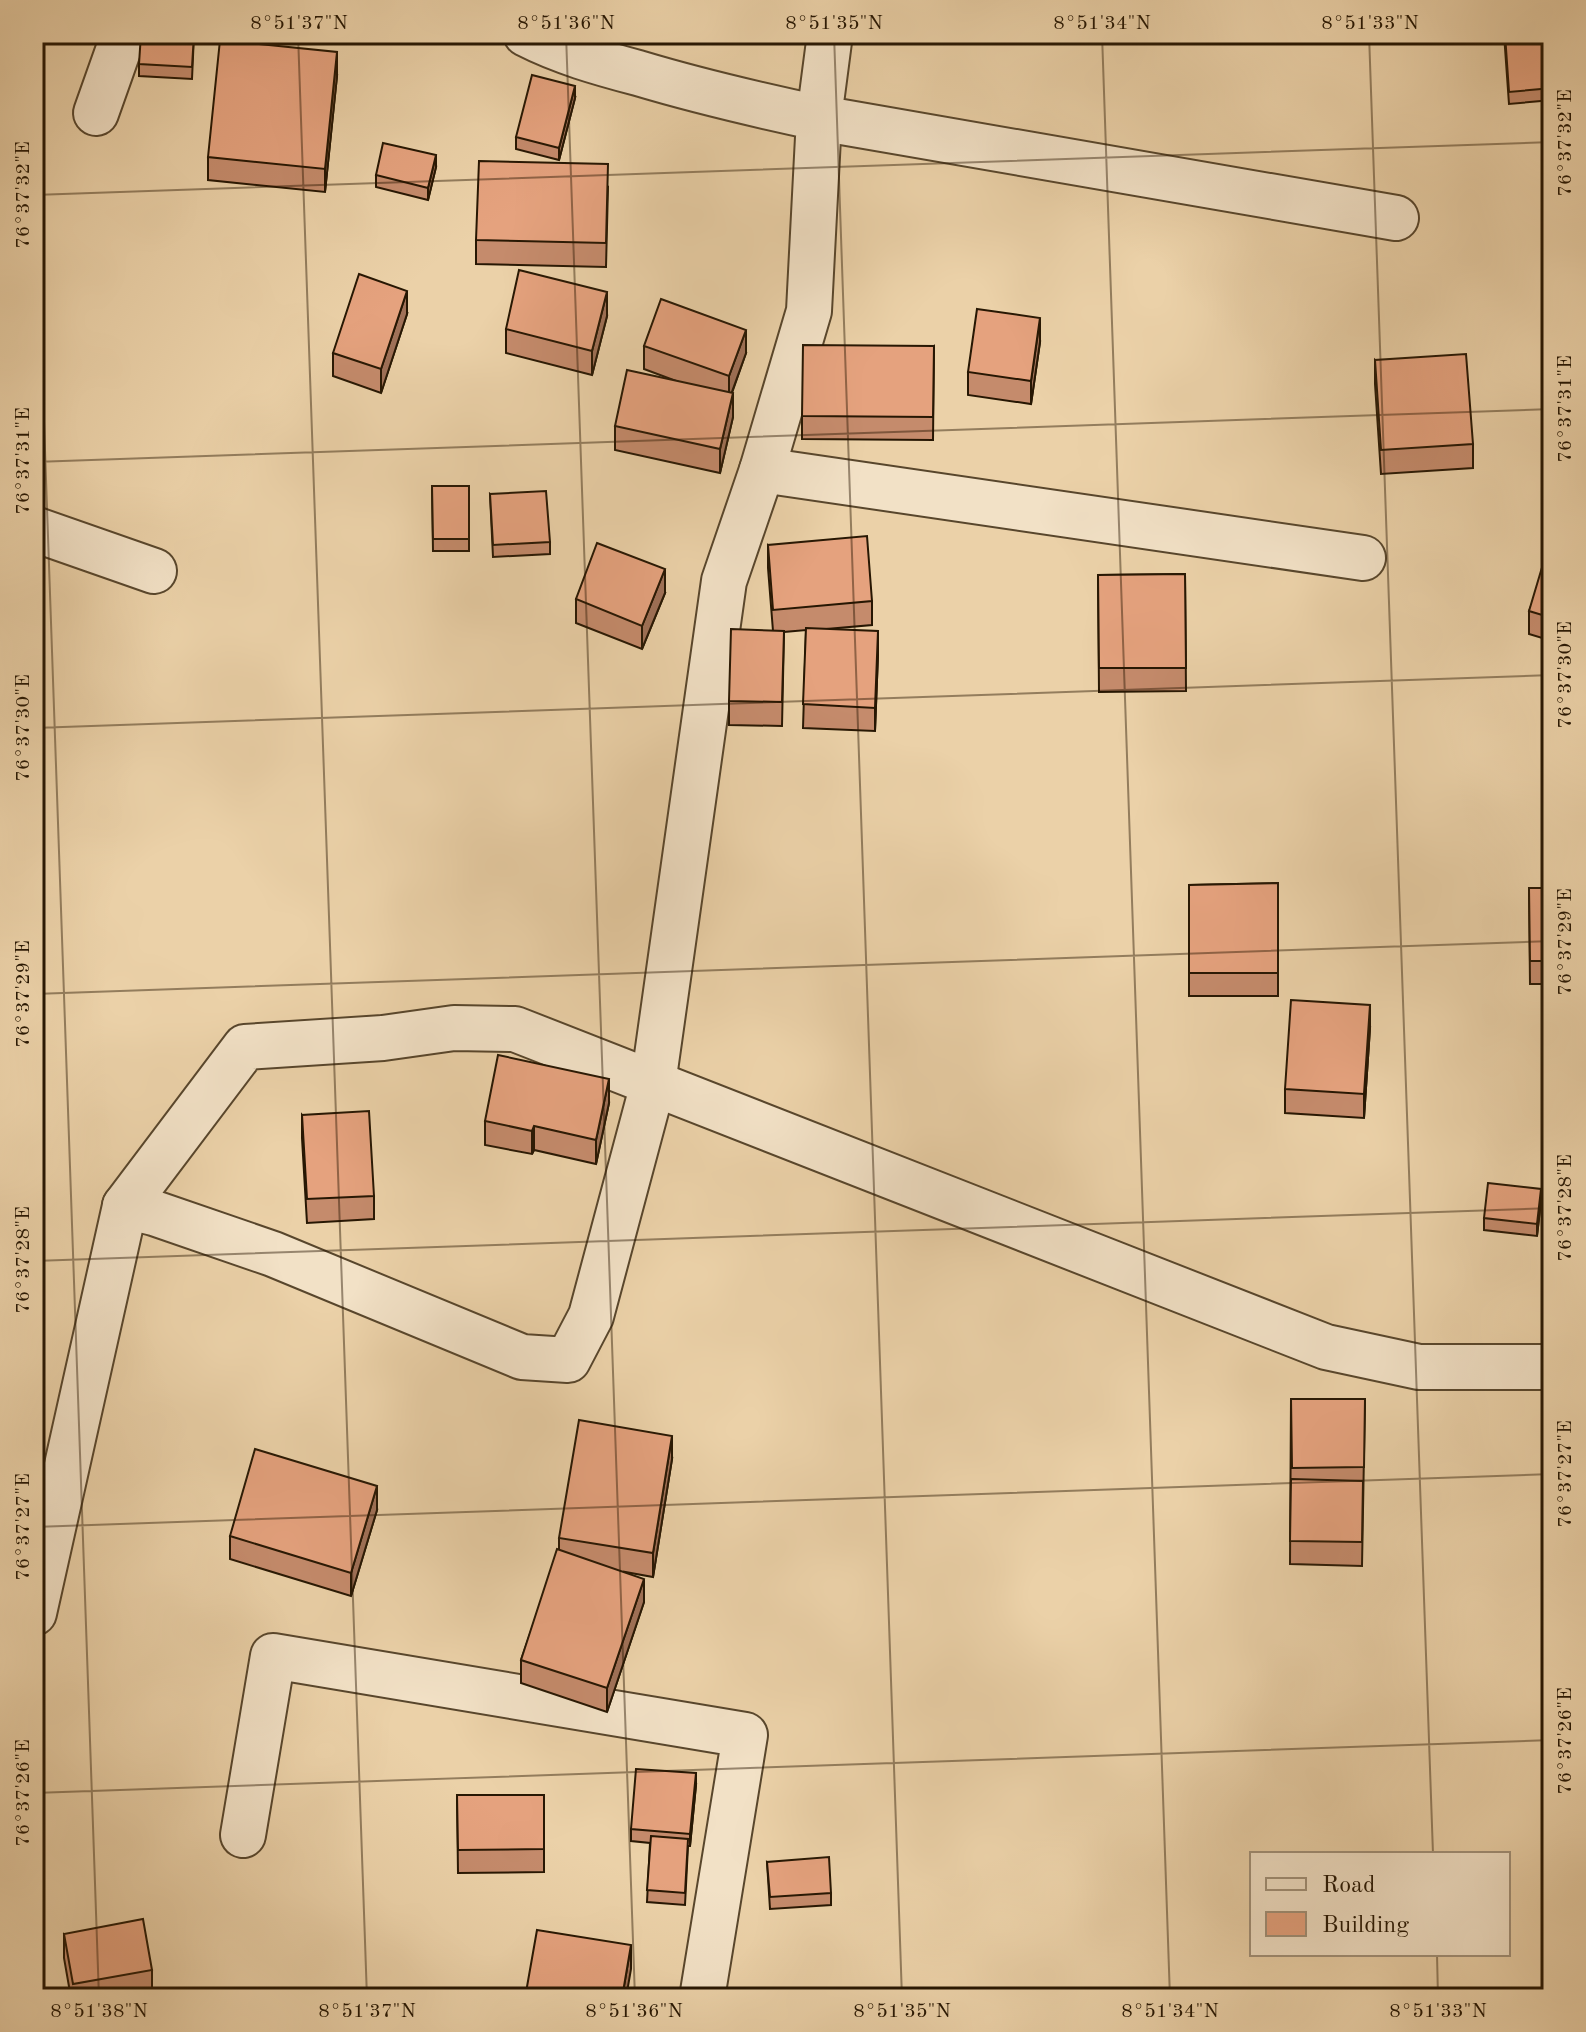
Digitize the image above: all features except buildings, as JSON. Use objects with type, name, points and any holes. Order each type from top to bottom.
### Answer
[{"type":"street","points":[[96,113],[124,34]]},
{"type":"street","points":[[526,34],[549,45],[618,50],[711,94],[819,118],[1396,218]]},
{"type":"street","points":[[125,1206],[273,1254],[522,1357],[568,1360],[591,1316],[653,1084],[724,581],[762,470],[809,311],[819,118],[830,34]]},
{"type":"street","points":[[762,470],[1363,558]]},
{"type":"street","points":[[34,529],[154,571]]},
{"type":"street","points":[[34,1613],[46,1516],[125,1206],[245,1047],[383,1038],[454,1028],[515,1029],[1326,1347],[1419,1367],[1552,1367]]},
{"type":"street","points":[[243,1835],[273,1656],[745,1735],[702,1998]]}]
